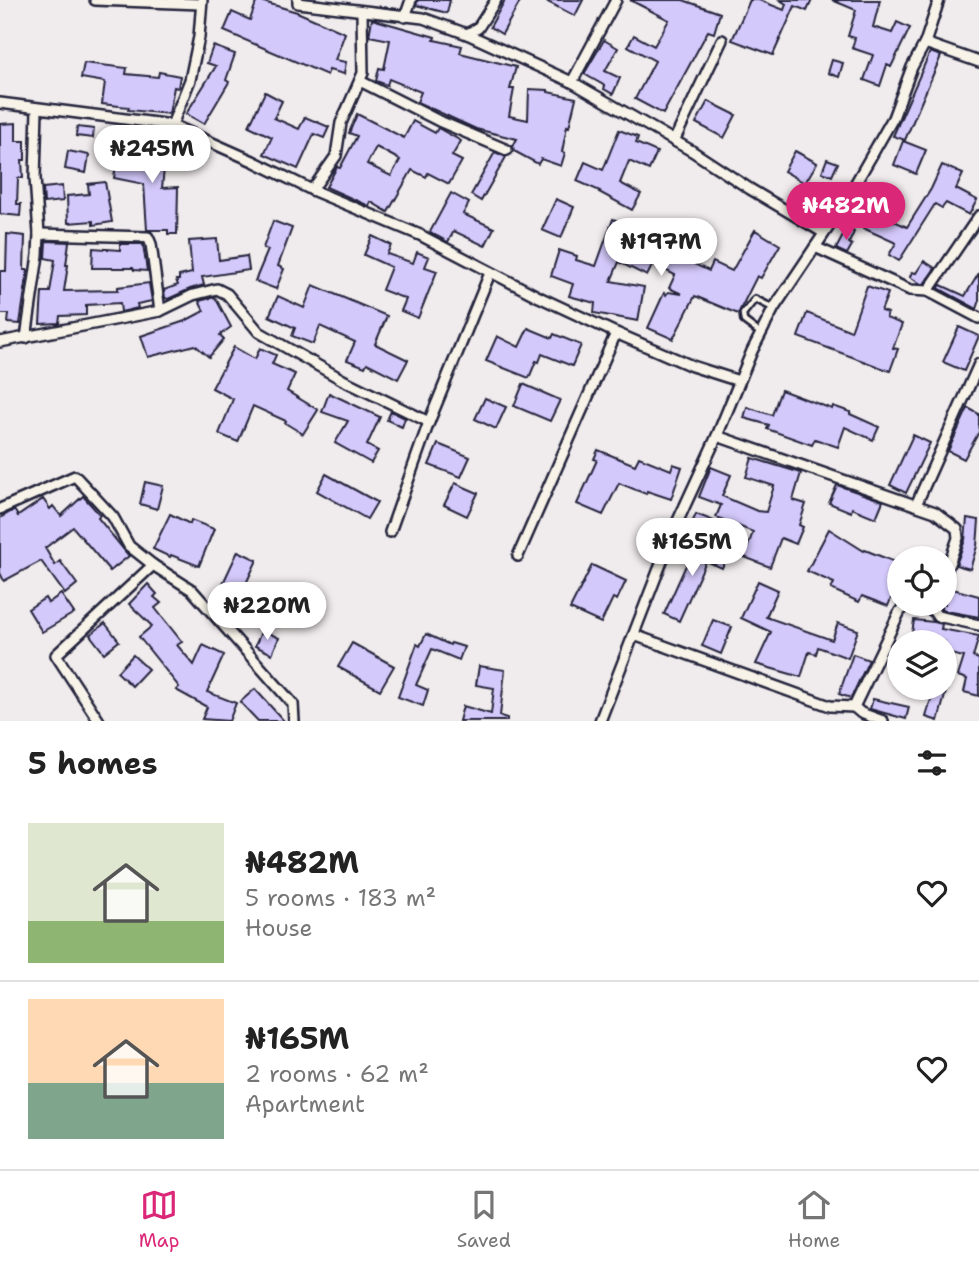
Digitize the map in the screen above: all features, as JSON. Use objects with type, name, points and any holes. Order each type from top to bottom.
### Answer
[{"type":"street","points":[[96,0],[202,2],[199,37],[190,80],[172,125]]},
{"type":"street","points":[[298,0],[298,3],[321,7],[423,18],[467,34],[572,82],[824,233]]},
{"type":"street","points":[[405,17],[411,0]]},
{"type":"street","points":[[467,34],[478,28],[496,0]]},
{"type":"street","points":[[572,82],[616,0]]},
{"type":"street","points":[[600,721],[676,526],[761,334],[774,308],[863,172],[893,118],[912,67],[925,43],[939,0]]},
{"type":"street","points":[[312,190],[336,156],[341,123],[363,73],[362,12]]},
{"type":"street","points":[[674,141],[722,40]]},
{"type":"street","points":[[925,43],[979,62]]},
{"type":"street","points":[[360,81],[439,121],[507,150]]},
{"type":"street","points":[[0,103],[172,125],[312,190],[420,235],[490,273],[616,333],[692,366],[739,381]]},
{"type":"street","points":[[26,338],[38,255],[35,178],[37,109]]},
{"type":"street","points":[[928,291],[979,216]]},
{"type":"street","points":[[39,234],[148,237],[152,244],[160,311]]},
{"type":"street","points":[[815,247],[910,290],[928,291],[979,318]]},
{"type":"street","points":[[390,531],[429,422],[490,273]]},
{"type":"street","points":[[0,342],[160,311],[192,295],[217,289],[227,294],[259,332],[343,380],[429,422]]},
{"type":"street","points":[[518,556],[616,333]]},
{"type":"street","points":[[916,505],[979,364]]},
{"type":"street","points":[[718,436],[935,512],[957,529],[955,546]]},
{"type":"street","points":[[0,509],[75,475],[113,517],[130,546],[153,565],[192,590],[293,704],[293,721]]},
{"type":"street","points":[[99,721],[56,655],[153,565]]},
{"type":"street","points":[[854,707],[899,616]]},
{"type":"street","points":[[937,616],[979,625]]},
{"type":"street","points":[[634,635],[830,706],[854,707],[861,713],[883,721]]},
{"type":"lane","points":[[761,334],[744,321],[743,314],[755,299],[774,308]]},
{"type":"building","points":[[257,0],[297,12],[345,33],[335,60],[346,62],[344,74],[329,70],[327,75],[224,31],[232,12],[250,20]]},
{"type":"building","points":[[418,0],[450,0],[447,13],[416,5]]},
{"type":"building","points":[[505,0],[521,0],[502,34],[490,27]]},
{"type":"building","points":[[544,0],[583,0],[575,16]]},
{"type":"building","points":[[630,0],[683,0],[720,13],[714,33],[708,31],[663,114],[635,99],[655,61],[628,46],[634,35],[654,46],[669,20]]},
{"type":"building","points":[[750,0],[759,0],[784,10],[786,4],[780,0],[812,0],[807,11],[795,6],[773,55],[732,40]]},
{"type":"building","points":[[832,0],[880,0],[873,27],[892,33],[897,22],[910,28],[891,67],[887,65],[880,86],[864,80],[873,55],[852,48],[855,38],[848,36],[856,10]]},
{"type":"building","points":[[372,19],[435,37],[434,40],[462,46],[460,53],[516,67],[510,89],[514,89],[509,116],[528,120],[529,89],[548,90],[576,98],[569,127],[567,126],[561,166],[541,159],[538,164],[514,151],[513,146],[517,139],[476,129],[417,102],[421,92],[389,79],[387,85],[376,81],[379,68],[384,69],[390,40],[369,36]]},
{"type":"building","points":[[604,40],[618,48],[605,71],[620,78],[613,94],[584,74]]},
{"type":"building","points":[[213,46],[235,54],[226,80],[229,82],[204,124],[186,114],[216,66],[207,63]]},
{"type":"building","points":[[930,52],[941,56],[905,140],[893,136]]},
{"type":"building","points":[[832,60],[843,63],[839,77],[828,73]]},
{"type":"building","points":[[84,63],[127,68],[126,74],[158,77],[159,72],[180,76],[178,88],[174,87],[169,114],[102,104],[105,82],[81,78]]},
{"type":"building","points":[[265,92],[282,101],[274,118],[299,129],[305,117],[329,127],[324,138],[314,134],[298,169],[264,154],[272,137],[249,126]]},
{"type":"building","points":[[708,101],[736,115],[724,138],[696,123]]},
{"type":"building","points":[[357,114],[404,138],[413,121],[435,133],[438,128],[461,141],[452,156],[462,161],[449,184],[428,173],[426,177],[412,170],[388,212],[371,202],[369,206],[326,187],[357,136],[349,133]],"holes":[[[376,147],[400,160],[391,176],[367,164]]]},
{"type":"building","points":[[16,123],[16,141],[25,141],[23,178],[18,178],[17,204],[21,204],[20,216],[0,214],[0,124]]},
{"type":"building","points":[[77,127],[94,129],[93,138],[76,136]]},
{"type":"building","points":[[619,130],[638,137],[636,143],[657,152],[649,170],[629,161],[620,183],[641,194],[632,210],[577,181],[585,162],[603,170]]},
{"type":"building","points":[[146,137],[163,140],[159,160],[166,149],[162,188],[178,187],[177,234],[168,234],[168,230],[147,230],[144,184],[114,178],[118,153],[142,156]]},
{"type":"building","points":[[903,141],[926,150],[916,174],[894,165]]},
{"type":"building","points":[[68,151],[89,155],[86,173],[65,169]]},
{"type":"building","points":[[795,151],[817,163],[805,183],[784,171]]},
{"type":"building","points":[[495,152],[506,157],[481,201],[471,195]]},
{"type":"building","points":[[827,159],[838,163],[832,176],[822,172]]},
{"type":"building","points":[[942,165],[963,174],[956,189],[977,200],[969,215],[946,203],[942,208],[935,204],[899,261],[889,255],[896,243],[852,223],[860,205],[907,227],[931,189]]},
{"type":"building","points":[[105,182],[112,222],[93,225],[93,221],[68,223],[67,196],[89,194],[88,184]]},
{"type":"building","points":[[62,186],[63,201],[44,203],[43,188]]},
{"type":"building","points":[[451,193],[469,203],[463,214],[494,228],[485,246],[454,231],[448,242],[430,232]]},
{"type":"building","points":[[556,199],[574,207],[561,238],[542,230]]},
{"type":"building","points":[[613,219],[633,227],[630,234],[709,271],[713,262],[732,271],[755,230],[780,245],[761,278],[757,276],[738,314],[695,296],[673,339],[648,328],[664,293],[682,294],[669,288],[675,275],[653,264],[647,276],[619,262],[611,281],[644,287],[638,321],[594,313],[595,303],[569,296],[573,284],[551,276],[559,250],[577,256],[576,260],[596,266]]},
{"type":"building","points":[[273,221],[292,228],[278,266],[284,269],[276,289],[255,281],[268,250],[263,248]]},
{"type":"building","points":[[847,228],[854,232],[847,254],[836,249]]},
{"type":"building","points":[[7,234],[25,236],[24,270],[28,270],[20,324],[8,323],[9,314],[0,314],[0,271],[6,271]]},
{"type":"building","points":[[372,236],[391,245],[387,254],[413,263],[417,252],[429,257],[425,267],[437,271],[418,318],[401,311],[406,299],[382,290],[391,267],[364,255]]},
{"type":"building","points":[[217,239],[219,260],[247,256],[249,270],[202,277],[204,285],[165,298],[164,290],[178,285],[176,280],[179,280],[179,276],[192,273],[189,241]]},
{"type":"building","points":[[46,241],[69,242],[64,291],[118,290],[118,287],[149,283],[152,301],[137,304],[138,308],[121,312],[120,303],[86,305],[86,315],[60,316],[59,323],[40,324],[42,292],[50,292],[55,260],[45,258]]},
{"type":"building","points":[[120,244],[143,244],[147,271],[133,268],[92,268],[93,248],[120,250]]},
{"type":"building","points":[[924,261],[935,268],[924,284],[921,284],[910,277]]},
{"type":"building","points":[[979,273],[977,309],[938,288],[941,285],[965,296]]},
{"type":"building","points":[[313,285],[387,316],[375,344],[408,360],[398,379],[367,363],[365,367],[347,360],[355,342],[320,326],[313,344],[292,336],[295,328],[269,316],[278,296],[304,308]]},
{"type":"building","points":[[867,286],[888,293],[881,311],[888,313],[886,318],[902,324],[893,348],[898,349],[890,371],[798,337],[807,313],[851,331]]},
{"type":"building","points":[[215,297],[231,327],[220,335],[224,339],[209,357],[195,345],[148,357],[141,336],[185,321],[204,311],[199,301]]},
{"type":"building","points":[[959,327],[979,336],[964,371],[943,362]]},
{"type":"building","points":[[528,328],[552,338],[554,334],[581,345],[572,366],[542,354],[529,378],[486,361],[497,336],[519,347]]},
{"type":"building","points":[[234,347],[255,359],[260,348],[276,355],[272,364],[295,374],[287,391],[318,410],[303,434],[285,423],[286,421],[253,406],[238,442],[219,434],[233,399],[212,388]]},
{"type":"building","points":[[523,384],[560,400],[550,421],[514,406]]},
{"type":"building","points":[[781,390],[832,409],[833,406],[850,412],[879,427],[873,440],[845,427],[838,447],[815,439],[812,445],[767,429],[769,425],[744,418],[747,407],[772,415]]},
{"type":"building","points":[[329,393],[380,417],[367,445],[378,451],[371,463],[335,443],[348,421],[322,412]]},
{"type":"building","points":[[485,398],[506,407],[496,429],[475,419]]},
{"type":"building","points":[[968,408],[979,414],[979,432],[964,459],[948,451]]},
{"type":"building","points":[[391,411],[405,418],[402,427],[387,420]]},
{"type":"building","points":[[913,435],[930,443],[906,493],[890,485]]},
{"type":"building","points":[[438,444],[470,457],[461,477],[429,465]]},
{"type":"building","points":[[598,450],[635,465],[639,457],[671,470],[673,464],[682,467],[671,499],[647,491],[646,494],[619,483],[603,515],[577,504],[597,460],[594,459]]},
{"type":"building","points":[[752,458],[801,473],[793,500],[806,504],[799,525],[803,527],[796,544],[781,538],[770,567],[744,557],[753,532],[716,517],[721,505],[699,497],[711,467],[731,475],[722,496],[757,511],[766,512],[774,486],[746,477]]},
{"type":"building","points":[[326,474],[377,502],[367,519],[317,491]]},
{"type":"building","points":[[145,482],[163,486],[157,509],[140,504]]},
{"type":"building","points":[[455,483],[478,493],[467,516],[444,505]]},
{"type":"building","points":[[837,485],[883,501],[876,518],[852,508],[851,512],[829,503]]},
{"type":"building","points":[[83,496],[129,556],[110,571],[73,527],[45,548],[55,565],[60,561],[77,584],[65,594],[41,561],[4,581],[0,573],[0,518],[14,510],[18,516],[43,499],[50,509],[53,506],[61,516]]},
{"type":"building","points":[[170,514],[190,524],[191,520],[214,529],[199,566],[153,549]]},
{"type":"building","points":[[696,514],[714,521],[704,545],[686,537]]},
{"type":"building","points":[[967,518],[979,520],[977,546],[970,569],[957,565],[965,540]]},
{"type":"building","points":[[829,529],[864,551],[887,559],[887,606],[862,596],[859,602],[831,589],[834,583],[807,571]]},
{"type":"building","points":[[696,543],[727,556],[722,568],[706,561],[679,621],[664,614]]},
{"type":"building","points":[[238,551],[257,560],[237,603],[234,600],[232,603],[218,594]]},
{"type":"building","points":[[592,565],[626,581],[617,600],[613,598],[601,623],[570,609]]},
{"type":"building","points":[[758,581],[778,590],[766,617],[832,640],[838,623],[858,630],[848,658],[818,647],[816,654],[809,652],[801,677],[756,664],[771,632],[741,618]]},
{"type":"building","points":[[148,584],[157,594],[154,597],[161,603],[155,608],[182,642],[177,645],[194,665],[203,645],[224,655],[207,692],[236,703],[229,721],[202,719],[207,707],[176,690],[179,687],[139,637],[152,626],[129,604]]},
{"type":"building","points":[[957,590],[979,596],[979,617],[957,613]]},
{"type":"building","points":[[61,594],[74,613],[42,632],[28,609],[45,598],[48,603]]},
{"type":"building","points":[[713,620],[732,627],[721,654],[702,646]]},
{"type":"building","points":[[914,620],[942,624],[941,629],[946,630],[912,630]]},
{"type":"building","points":[[105,623],[119,641],[104,653],[90,635]]},
{"type":"building","points":[[262,630],[279,638],[272,654],[255,646]]},
{"type":"building","points":[[957,632],[979,636],[973,657],[979,659],[979,696],[964,692],[967,679],[958,676],[964,657],[957,656]]},
{"type":"building","points":[[426,634],[450,645],[451,643],[464,647],[459,660],[432,649],[416,685],[428,690],[423,706],[398,697],[417,644],[420,646]]},
{"type":"building","points":[[352,643],[394,666],[380,690],[338,667]]},
{"type":"building","points":[[853,654],[869,660],[851,698],[839,694]]},
{"type":"building","points":[[133,655],[148,669],[132,686],[117,672]]},
{"type":"building","points":[[479,666],[505,670],[500,716],[507,718],[507,721],[459,721],[463,706],[491,714],[494,688],[476,685]]},
{"type":"building","points":[[255,689],[284,721],[258,721],[240,702]]},
{"type":"building","points":[[873,699],[909,707],[906,719],[870,709]]},
{"type":"building","points":[[931,700],[944,700],[938,721],[926,717]]}]
